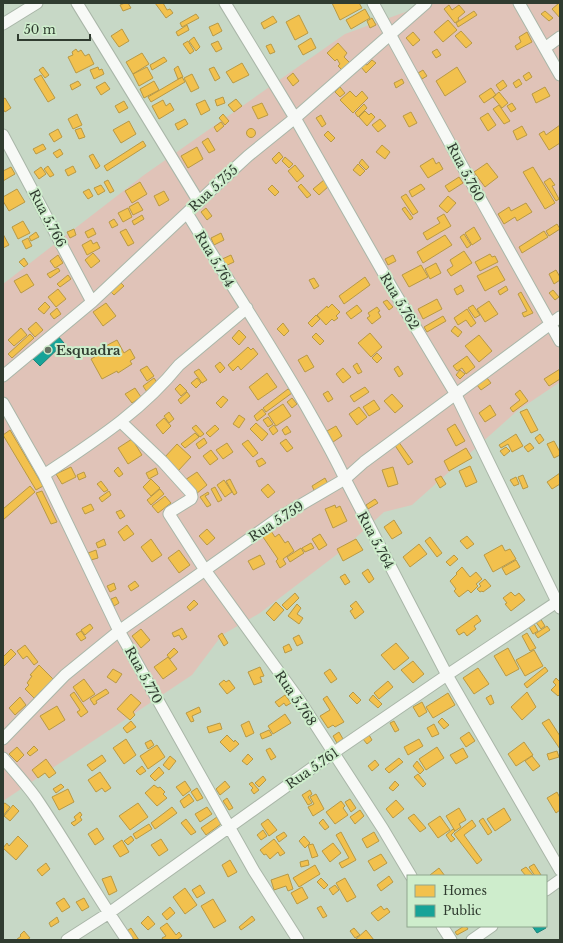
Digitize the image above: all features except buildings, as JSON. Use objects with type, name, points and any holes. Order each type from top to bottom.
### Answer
[{"type":"street","points":[[3,24],[37,3]]},
{"type":"street","points":[[77,3],[199,202]]},
{"type":"street","name":"Rua 5.762","points":[[225,3],[295,118],[392,288],[455,393],[559,603]]},
{"type":"street","name":"Rua 5.760","points":[[374,3],[476,191],[560,341]]},
{"type":"street","name":"Rua 5.755","points":[[3,376],[92,302],[248,156],[295,118],[426,3]]},
{"type":"street","points":[[519,3],[560,76]]},
{"type":"street","points":[[545,48],[560,37]]},
{"type":"street","name":"Rua 5.766","points":[[3,135],[92,302]]},
{"type":"street","name":"Rua 5.764","points":[[188,213],[293,383],[337,462],[447,675],[560,870]]},
{"type":"street","points":[[44,475],[111,430],[131,414],[170,376],[179,365],[247,308]]},
{"type":"street","name":"Rua 5.759","points":[[3,739],[65,676],[119,631],[280,517],[345,479],[364,462],[455,393],[560,317]]},
{"type":"street","name":"Rua 5.770","points":[[3,403],[44,475],[119,631],[254,871],[298,940]]},
{"type":"street","name":"Rua 5.768","points":[[121,422],[163,462],[191,493],[191,499],[169,513],[175,524],[205,570],[300,701],[384,829],[411,875]]},
{"type":"street","name":"Rua 5.761","points":[[67,940],[109,914],[333,753],[447,675],[559,603]]},
{"type":"street","points":[[3,758],[35,797],[127,940]]},
{"type":"street","points":[[547,889],[560,880]]},
{"type":"street","points":[[443,927],[451,940]]},
{"type":"street","points":[[472,940],[491,927]]},
{"type":"shaded area","points":[[430,3],[560,3],[560,382],[517,411],[412,505],[384,512],[340,552],[260,613],[222,635],[192,675],[3,801],[3,284],[144,175],[345,34]]},
{"type":"place","name":"Esquadra","points":[[48,350]]}]
